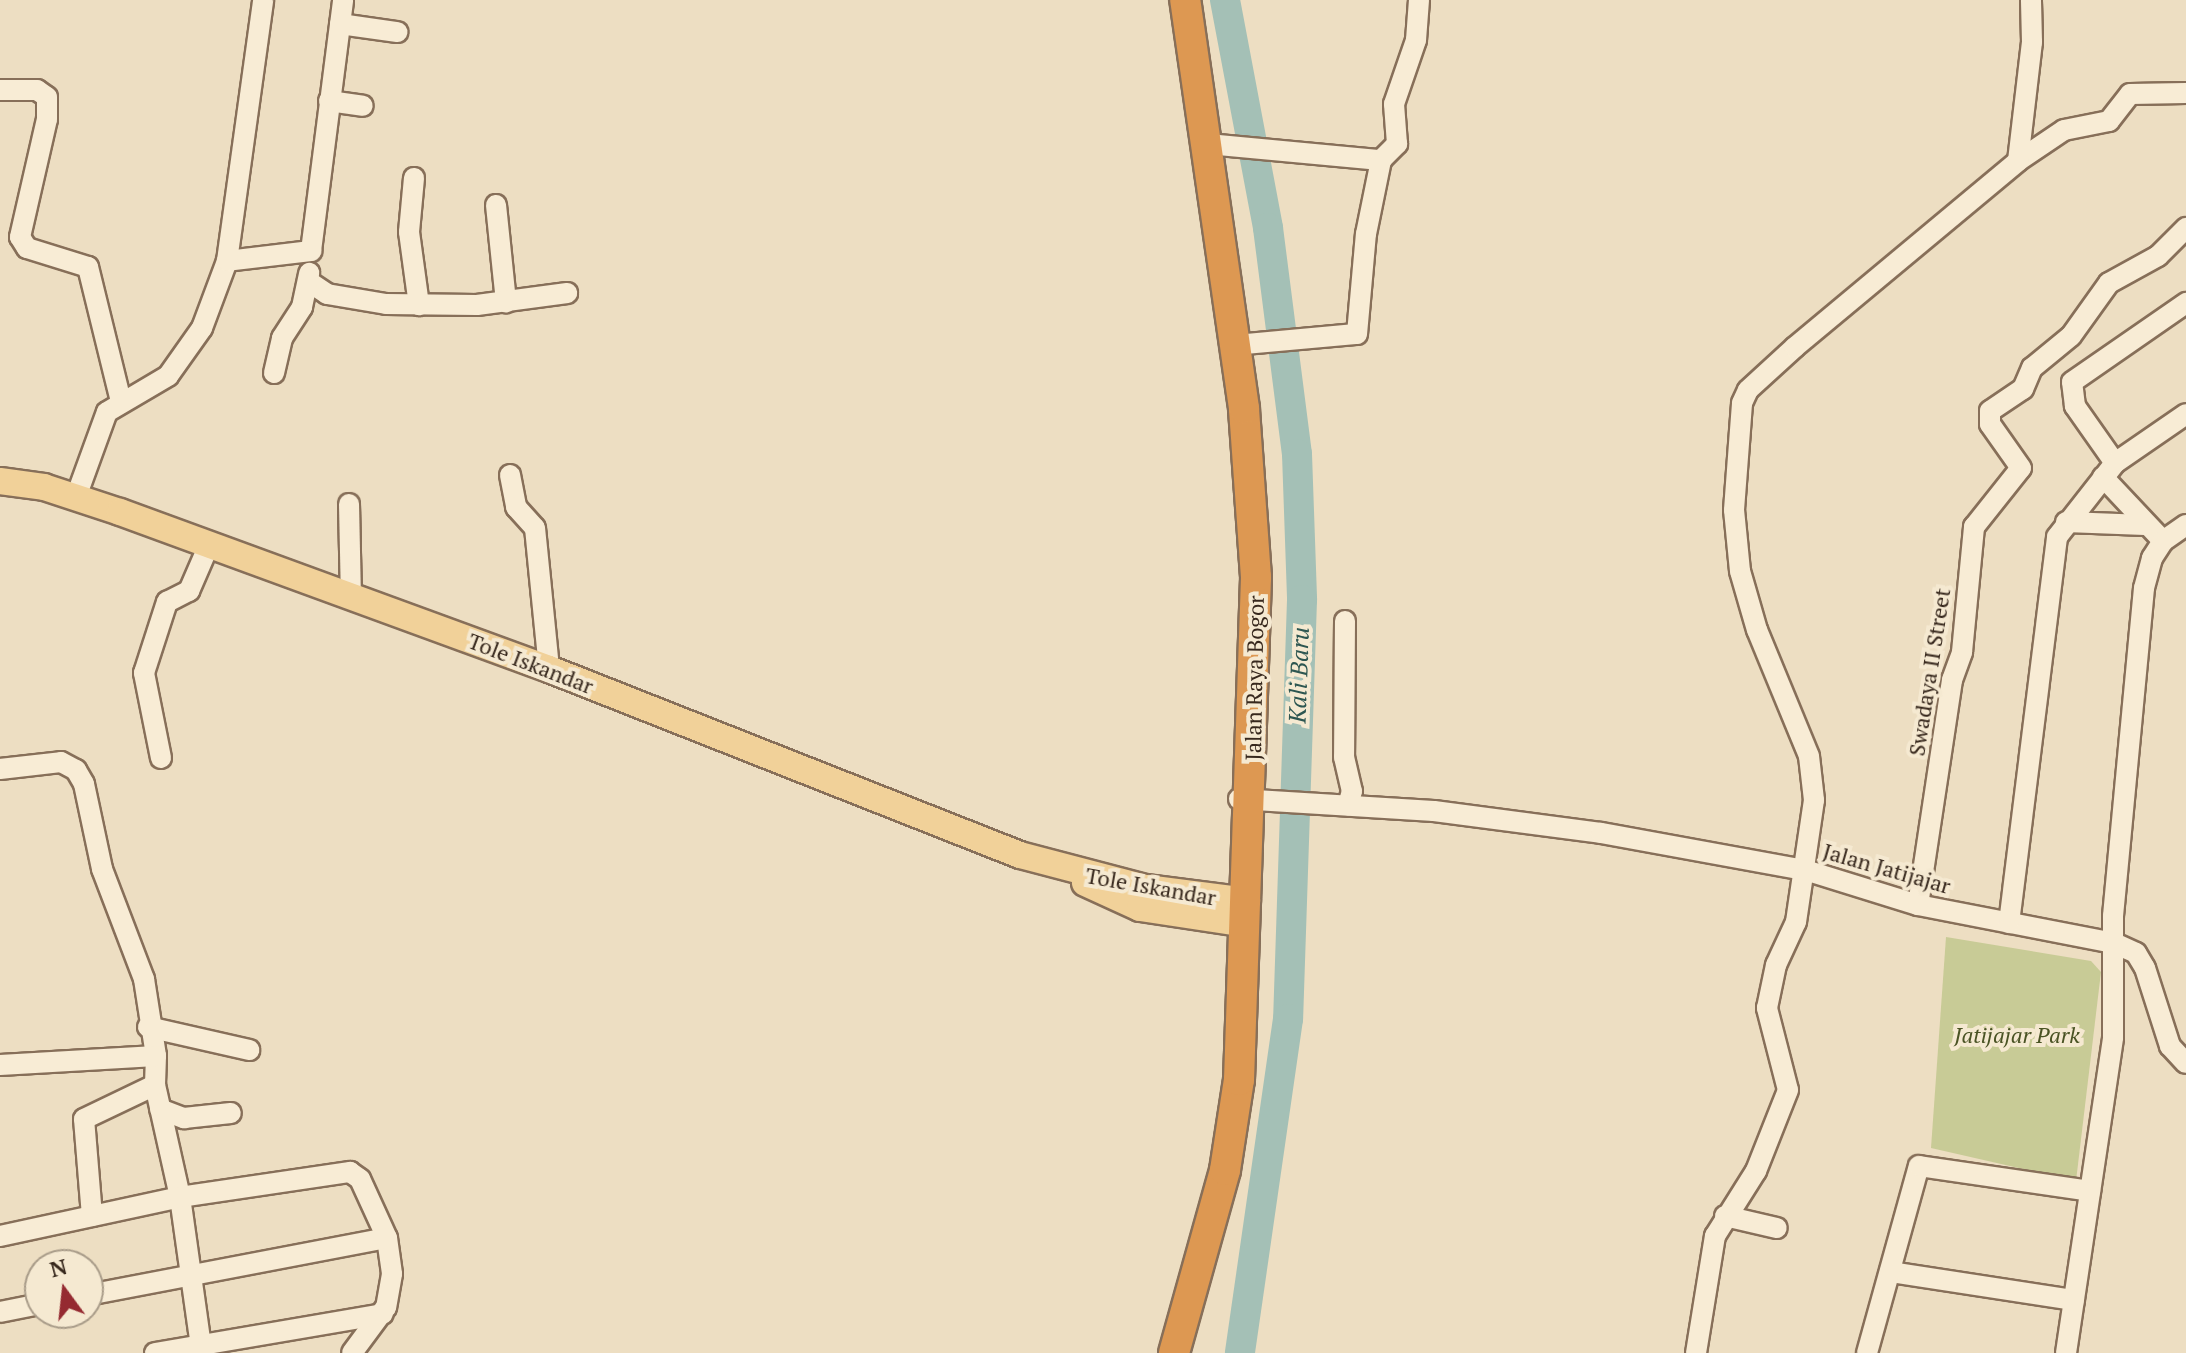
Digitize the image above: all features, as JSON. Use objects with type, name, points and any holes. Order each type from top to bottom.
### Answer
[{"type":"highway","name":"Jalan Raya Bogor","points":[[1170,0],[1206,235],[1237,502],[1253,800]]},
{"type":"highway","name":"Jalan Raya Bogor","points":[[1159,1353],[1220,1117],[1253,800],[1255,540],[1246,343],[1218,145],[1185,0]]},
{"type":"highway","name":"Jalan Raya Bogor","points":[[1174,1353],[1234,1122],[1239,912]]},
{"type":"main road","name":"Tole Iskandar","points":[[0,481],[76,497],[549,669],[1055,867],[1126,904],[1239,912]]},
{"type":"street","points":[[76,497],[103,420],[121,401],[160,382],[187,353],[227,261],[263,0]]},
{"type":"street","points":[[274,373],[282,338],[302,307],[308,281],[343,0]]},
{"type":"street","points":[[1246,343],[1357,334],[1361,267],[1381,160],[1397,144],[1394,104],[1416,40],[1419,0]]},
{"type":"street","points":[[2018,161],[2032,42],[2031,0]]},
{"type":"street","points":[[340,24],[397,32]]},
{"type":"street","points":[[0,90],[37,90],[47,97],[47,119],[20,237],[27,248],[88,267],[121,401]]},
{"type":"street","points":[[1696,1353],[1706,1278],[1725,1216],[1756,1171],[1788,1090],[1767,1008],[1774,971],[1796,922],[1814,800],[1809,756],[1749,610],[1736,545],[1742,403],[1748,390],[1795,347],[2018,161],[2064,130],[2109,121],[2130,94],[2186,93]]},
{"type":"street","points":[[329,101],[363,106]]},
{"type":"street","points":[[1218,145],[1381,160]]},
{"type":"street","points":[[414,178],[409,232],[419,305]]},
{"type":"street","points":[[496,205],[506,302]]},
{"type":"street","name":"Swadaya II Street","points":[[1918,905],[1952,680],[1962,652],[1974,527],[2021,468],[1990,424],[1990,411],[2023,389],[2032,368],[2071,336],[2109,283],[2158,256],[2186,228]]},
{"type":"street","points":[[227,261],[311,251]]},
{"type":"street","points":[[308,281],[327,294],[419,305],[506,302],[567,293]]},
{"type":"street","points":[[2163,541],[2145,525],[2109,470],[2075,406],[2072,382],[2186,303]]},
{"type":"street","points":[[2009,923],[2051,561],[2066,522],[2109,470],[2186,414]]},
{"type":"street","points":[[510,475],[516,507],[535,528],[549,669]]},
{"type":"street","points":[[349,504],[351,597]]},
{"type":"street","points":[[2066,522],[2145,525]]},
{"type":"street","points":[[2066,1353],[2113,1037],[2114,943],[2144,588],[2152,558],[2163,541],[2186,525]]},
{"type":"street","points":[[161,758],[144,673],[167,602],[189,591],[208,547]]},
{"type":"street","points":[[1345,621],[1344,757],[1352,791],[1348,805]]},
{"type":"street","points":[[0,769],[61,762],[76,770],[84,784],[102,869],[140,960],[148,1027],[156,1056],[155,1085],[180,1197],[201,1348]]},
{"type":"street","name":"Jalan Jatijajar","points":[[1253,800],[1504,817],[1805,870],[1918,905],[2114,943]]},
{"type":"street","points":[[2114,943],[2136,953],[2145,968],[2170,1046],[2186,1063]]},
{"type":"street","points":[[148,1027],[249,1050]]},
{"type":"street","points":[[0,1065],[156,1056]]},
{"type":"street","points":[[92,1216],[84,1119],[155,1085]]},
{"type":"street","points":[[160,1109],[184,1118],[231,1113]]},
{"type":"street","points":[[1867,1353],[1919,1166],[2090,1191]]},
{"type":"street","points":[[0,1236],[180,1197],[350,1172],[360,1179],[387,1238],[392,1274],[383,1314],[352,1353]]},
{"type":"street","points":[[1725,1216],[1777,1228]]},
{"type":"street","points":[[104,1292],[387,1238]]},
{"type":"street","points":[[1890,1272],[2074,1300]]},
{"type":"street","points":[[0,1312],[24,1307]]},
{"type":"street","points":[[155,1353],[201,1348],[383,1314]]},
{"type":"green space","name":"Jatijajar Park","points":[[1946,937],[2091,961],[2101,972],[2076,1181],[1931,1148]]},
{"type":"waterway","name":"Kali Baru","points":[[1225,0],[1268,228],[1297,454],[1302,600],[1288,1019],[1240,1353]]}]
